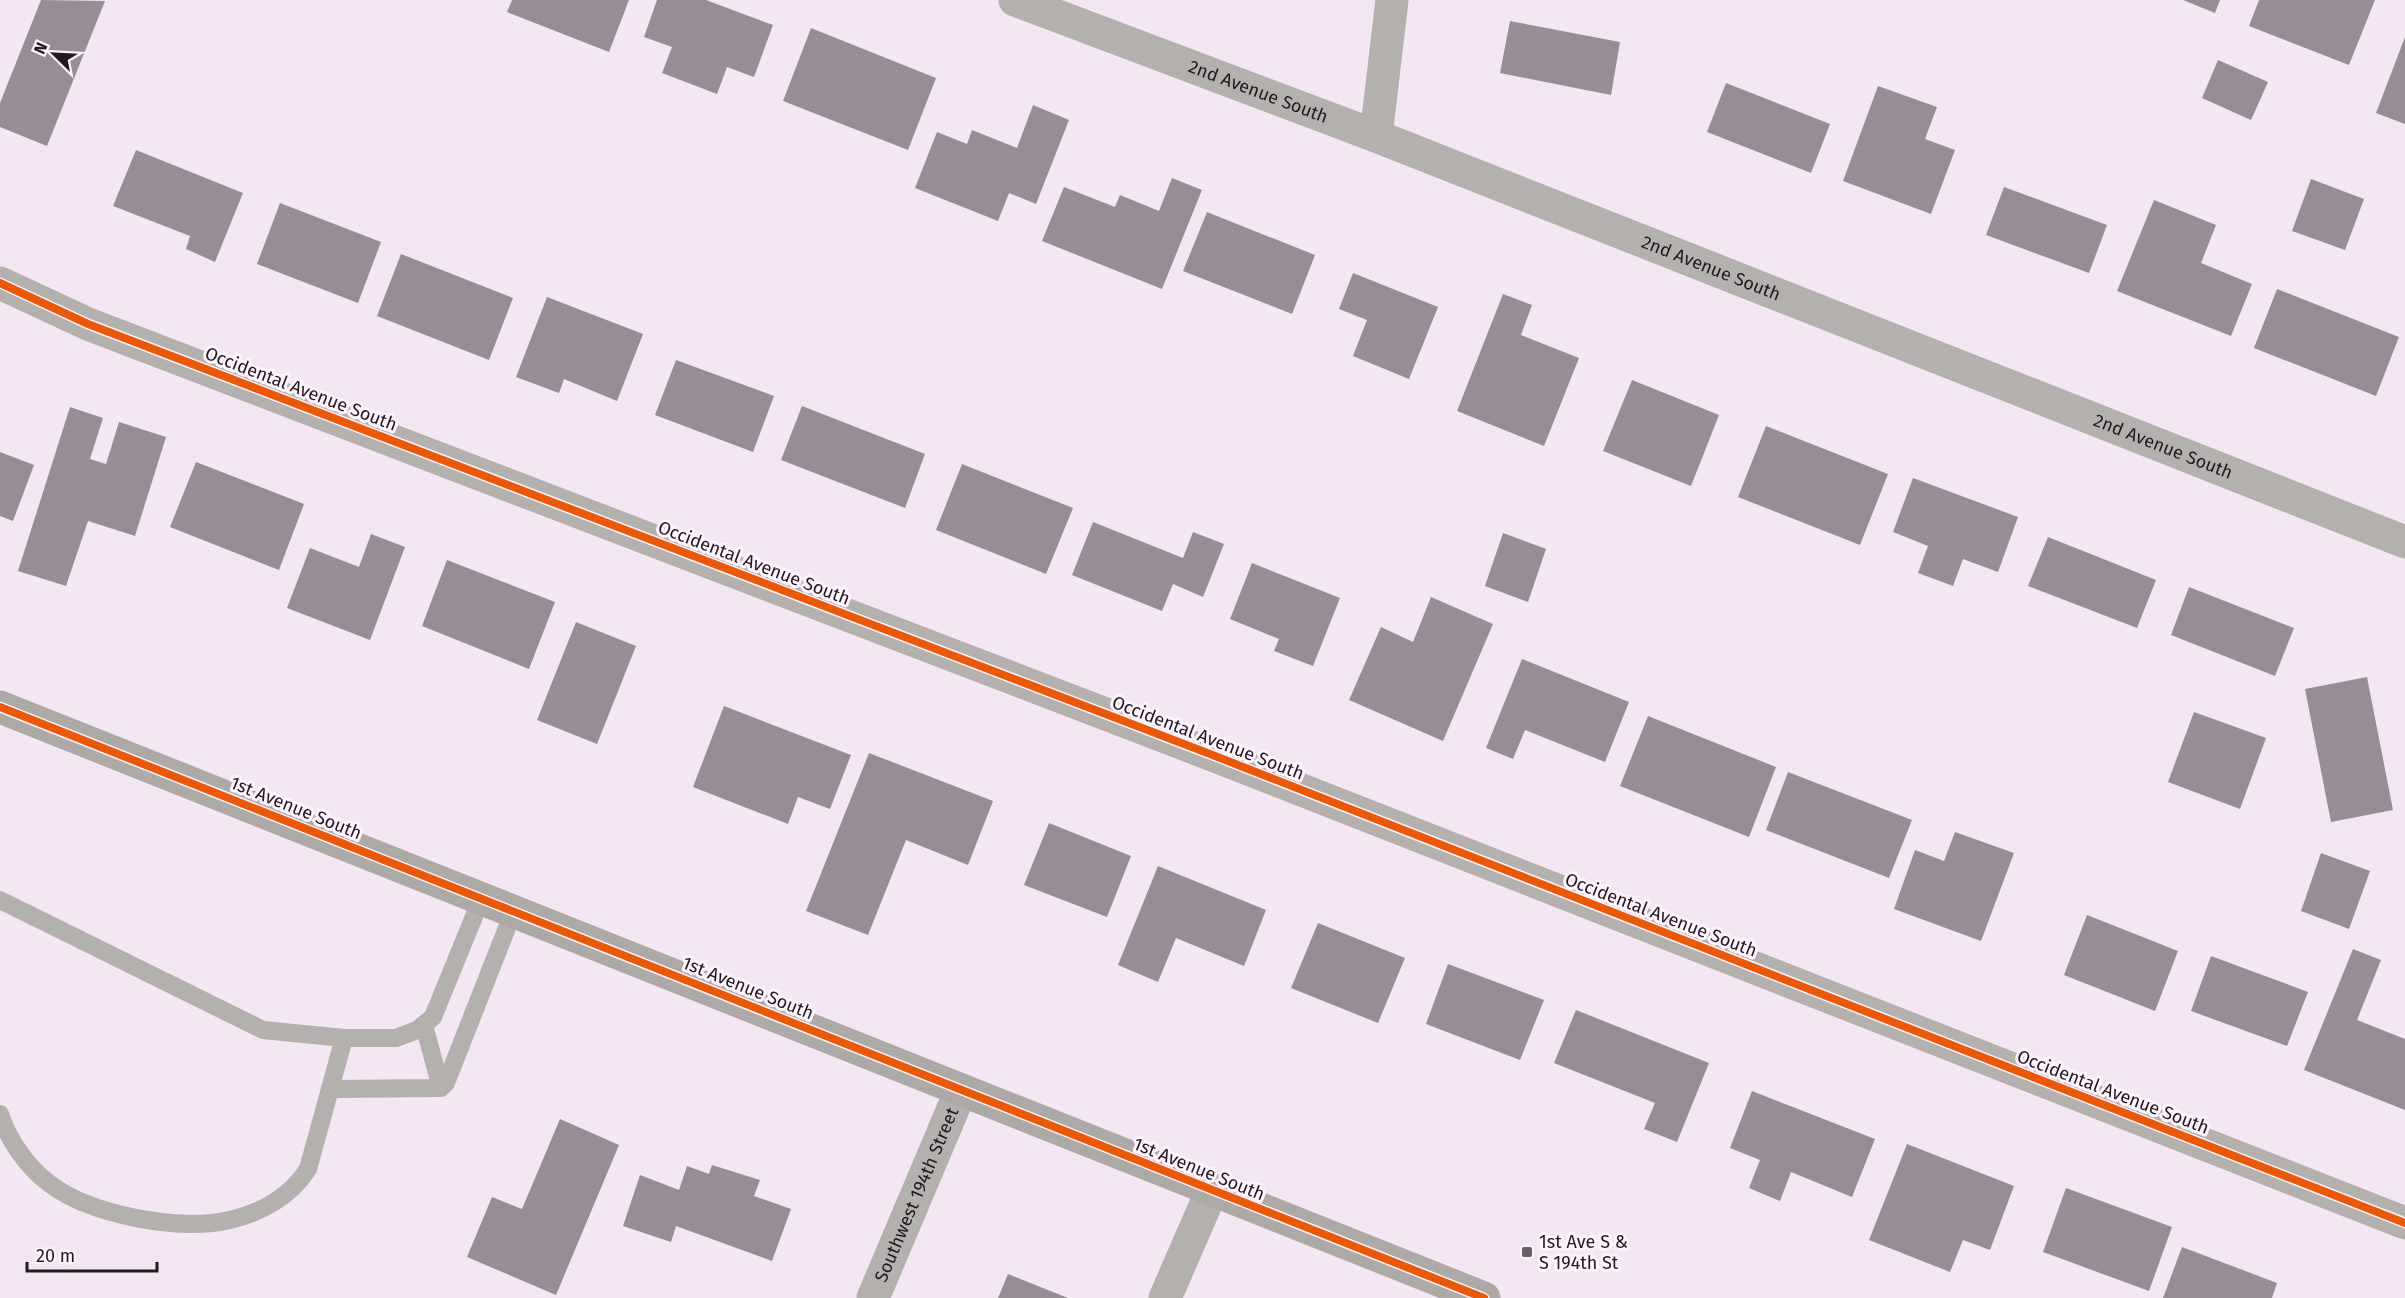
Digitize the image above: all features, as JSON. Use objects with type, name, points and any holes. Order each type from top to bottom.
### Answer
[{"type":"main road","name":"1st Avenue South","points":[[0,707],[482,897],[1484,1298]]},
{"type":"street","name":"2nd Avenue South","points":[[1014,0],[1376,136],[2405,542]]},
{"type":"street","points":[[1376,136],[1392,0]]},
{"type":"street","name":"Occidental Avenue South","points":[[0,283],[88,324],[1210,754],[2405,1223]]},
{"type":"street","name":"Southwest 194th Street","points":[[873,1298],[961,1090]]},
{"type":"street","points":[[1165,1298],[1212,1190]]},
{"type":"lane","points":[[0,900],[263,1030],[344,1038],[396,1038],[424,1025],[433,1017],[482,897]]},
{"type":"lane","points":[[331,1089],[441,1088],[446,1083],[514,910]]},
{"type":"lane","points":[[424,1025],[441,1088]]},
{"type":"lane","points":[[0,1114],[9,1135],[30,1164],[49,1184],[75,1200],[129,1217],[190,1224],[229,1221],[254,1213],[278,1201],[298,1185],[308,1169],[344,1038]]},
{"type":"building","points":[[41,0],[105,1],[47,146],[0,127],[0,103]]},
{"type":"building","points":[[512,0],[629,0],[609,52],[507,12]]},
{"type":"building","points":[[657,0],[706,0],[773,25],[754,77],[727,67],[717,94],[662,73],[672,47],[644,37]]},
{"type":"building","points":[[2183,0],[2220,0],[2215,13]]},
{"type":"building","points":[[2259,0],[2375,0],[2349,65],[2249,26]]},
{"type":"building","points":[[1510,21],[1620,42],[1611,95],[1500,73]]},
{"type":"building","points":[[811,28],[936,78],[908,150],[783,101]]},
{"type":"building","points":[[2405,37],[2405,124],[2376,113]]},
{"type":"building","points":[[2218,60],[2268,82],[2251,120],[2202,98]]},
{"type":"building","points":[[1726,83],[1830,124],[1811,173],[1707,132]]},
{"type":"building","points":[[1878,86],[1937,107],[1925,139],[1955,150],[1931,214],[1843,181]]},
{"type":"building","points":[[1033,105],[1069,120],[1036,204],[1009,193],[998,221],[915,188],[937,132],[967,144],[972,130],[1017,148]]},
{"type":"building","points":[[136,150],[243,193],[215,262],[186,249],[190,236],[113,206]]},
{"type":"building","points":[[1172,178],[1202,190],[1162,289],[1042,241],[1064,187],[1115,207],[1120,195],[1159,211]]},
{"type":"building","points":[[2311,179],[2364,199],[2345,250],[2292,231]]},
{"type":"building","points":[[2004,187],[2107,225],[2089,273],[1986,235]]},
{"type":"building","points":[[2154,200],[2216,225],[2201,263],[2252,284],[2231,336],[2117,291]]},
{"type":"building","points":[[280,203],[381,242],[358,303],[257,264]]},
{"type":"building","points":[[1207,212],[1315,255],[1292,314],[1183,271]]},
{"type":"building","points":[[401,254],[513,298],[489,360],[377,316]]},
{"type":"building","points":[[1353,273],[1438,307],[1409,379],[1353,356],[1367,320],[1339,309]]},
{"type":"building","points":[[2277,289],[2399,337],[2376,396],[2254,348]]},
{"type":"building","points":[[1503,294],[1532,305],[1521,335],[1579,358],[1544,446],[1457,411]]},
{"type":"building","points":[[547,297],[643,334],[617,401],[564,379],[559,393],[516,377]]},
{"type":"building","points":[[676,360],[774,396],[753,452],[655,415]]},
{"type":"building","points":[[1632,380],[1719,415],[1691,486],[1603,451]]},
{"type":"building","points":[[802,406],[925,454],[905,508],[781,460]]},
{"type":"building","points":[[70,407],[103,418],[90,459],[106,464],[119,422],[166,437],[135,536],[88,521],[66,586],[18,571]]},
{"type":"building","points":[[1766,426],[1888,474],[1860,545],[1738,497]]},
{"type":"building","points":[[0,452],[34,465],[13,521],[0,516]]},
{"type":"building","points":[[196,462],[304,504],[279,570],[170,527]]},
{"type":"building","points":[[962,464],[1073,508],[1046,574],[936,530]]},
{"type":"building","points":[[1913,478],[2018,517],[1998,572],[1963,559],[1953,586],[1918,573],[1928,546],[1893,532]]},
{"type":"building","points":[[1093,522],[1183,558],[1193,532],[1224,544],[1203,597],[1173,584],[1162,611],[1072,575]]},
{"type":"building","points":[[1503,533],[1546,549],[1528,602],[1485,586]]},
{"type":"building","points":[[371,534],[405,547],[370,640],[287,608],[310,548],[359,567]]},
{"type":"building","points":[[2048,537],[2156,580],[2137,628],[2028,586]]},
{"type":"building","points":[[447,560],[555,602],[529,669],[422,626]]},
{"type":"building","points":[[1252,563],[1340,598],[1313,666],[1274,651],[1279,639],[1230,619]]},
{"type":"building","points":[[2189,587],[2294,628],[2275,676],[2171,635]]},
{"type":"building","points":[[1431,597],[1493,624],[1443,741],[1349,700],[1381,627],[1413,642]]},
{"type":"building","points":[[576,622],[636,646],[597,744],[537,720]]},
{"type":"building","points":[[1522,659],[1629,702],[1605,762],[1525,730],[1513,759],[1486,748]]},
{"type":"building","points":[[2367,677],[2393,810],[2331,822],[2305,689]]},
{"type":"building","points":[[724,706],[851,755],[830,809],[798,797],[788,824],[693,787]]},
{"type":"building","points":[[2194,712],[2266,738],[2240,809],[2168,782]]},
{"type":"building","points":[[1648,716],[1776,767],[1749,837],[1620,786]]},
{"type":"building","points":[[869,753],[993,801],[968,865],[906,840],[868,935],[806,911]]},
{"type":"building","points":[[1788,772],[1912,820],[1889,878],[1766,830]]},
{"type":"building","points":[[1049,823],[1131,856],[1107,917],[1024,885]]},
{"type":"building","points":[[1955,832],[2014,853],[1981,941],[1894,909],[1915,850],[1944,861]]},
{"type":"building","points":[[2321,853],[2370,871],[2349,929],[2301,911]]},
{"type":"building","points":[[1158,866],[1266,910],[1244,966],[1176,938],[1158,982],[1118,965]]},
{"type":"building","points":[[2087,915],[2178,951],[2155,1011],[2064,975]]},
{"type":"building","points":[[1318,923],[1405,958],[1378,1023],[1291,988]]},
{"type":"building","points":[[2353,949],[2381,960],[2357,1020],[2405,1039],[2405,1110],[2304,1070]]},
{"type":"building","points":[[2211,956],[2308,992],[2287,1046],[2191,1011]]},
{"type":"building","points":[[1448,964],[1544,1000],[1520,1060],[1426,1024]]},
{"type":"building","points":[[1576,1010],[1709,1063],[1677,1142],[1644,1129],[1655,1103],[1554,1063]]},
{"type":"building","points":[[1752,1091],[1875,1139],[1852,1197],[1791,1172],[1780,1201],[1749,1188],[1760,1160],[1730,1148]]},
{"type":"building","points":[[560,1119],[619,1145],[556,1295],[467,1257],[492,1197],[522,1209]]},
{"type":"building","points":[[1907,1144],[2014,1186],[1990,1250],[1963,1240],[1950,1272],[1869,1240]]},
{"type":"building","points":[[712,1165],[760,1180],[754,1196],[791,1209],[772,1261],[676,1226],[671,1242],[623,1226],[640,1175],[679,1190],[687,1166],[709,1174]]},
{"type":"building","points":[[2066,1188],[2172,1227],[2149,1291],[2043,1252]]},
{"type":"building","points":[[2182,1247],[2277,1283],[2272,1298],[2163,1298]]},
{"type":"building","points":[[1008,1274],[1068,1298],[998,1298]]},
{"type":"cycle path","points":[[0,283],[88,324],[1210,754],[2405,1223]]},
{"type":"cycle path","points":[[0,707],[1484,1298]]},
{"type":"place","name":"1st Ave S & S 194th St","points":[[1527,1252]]}]
